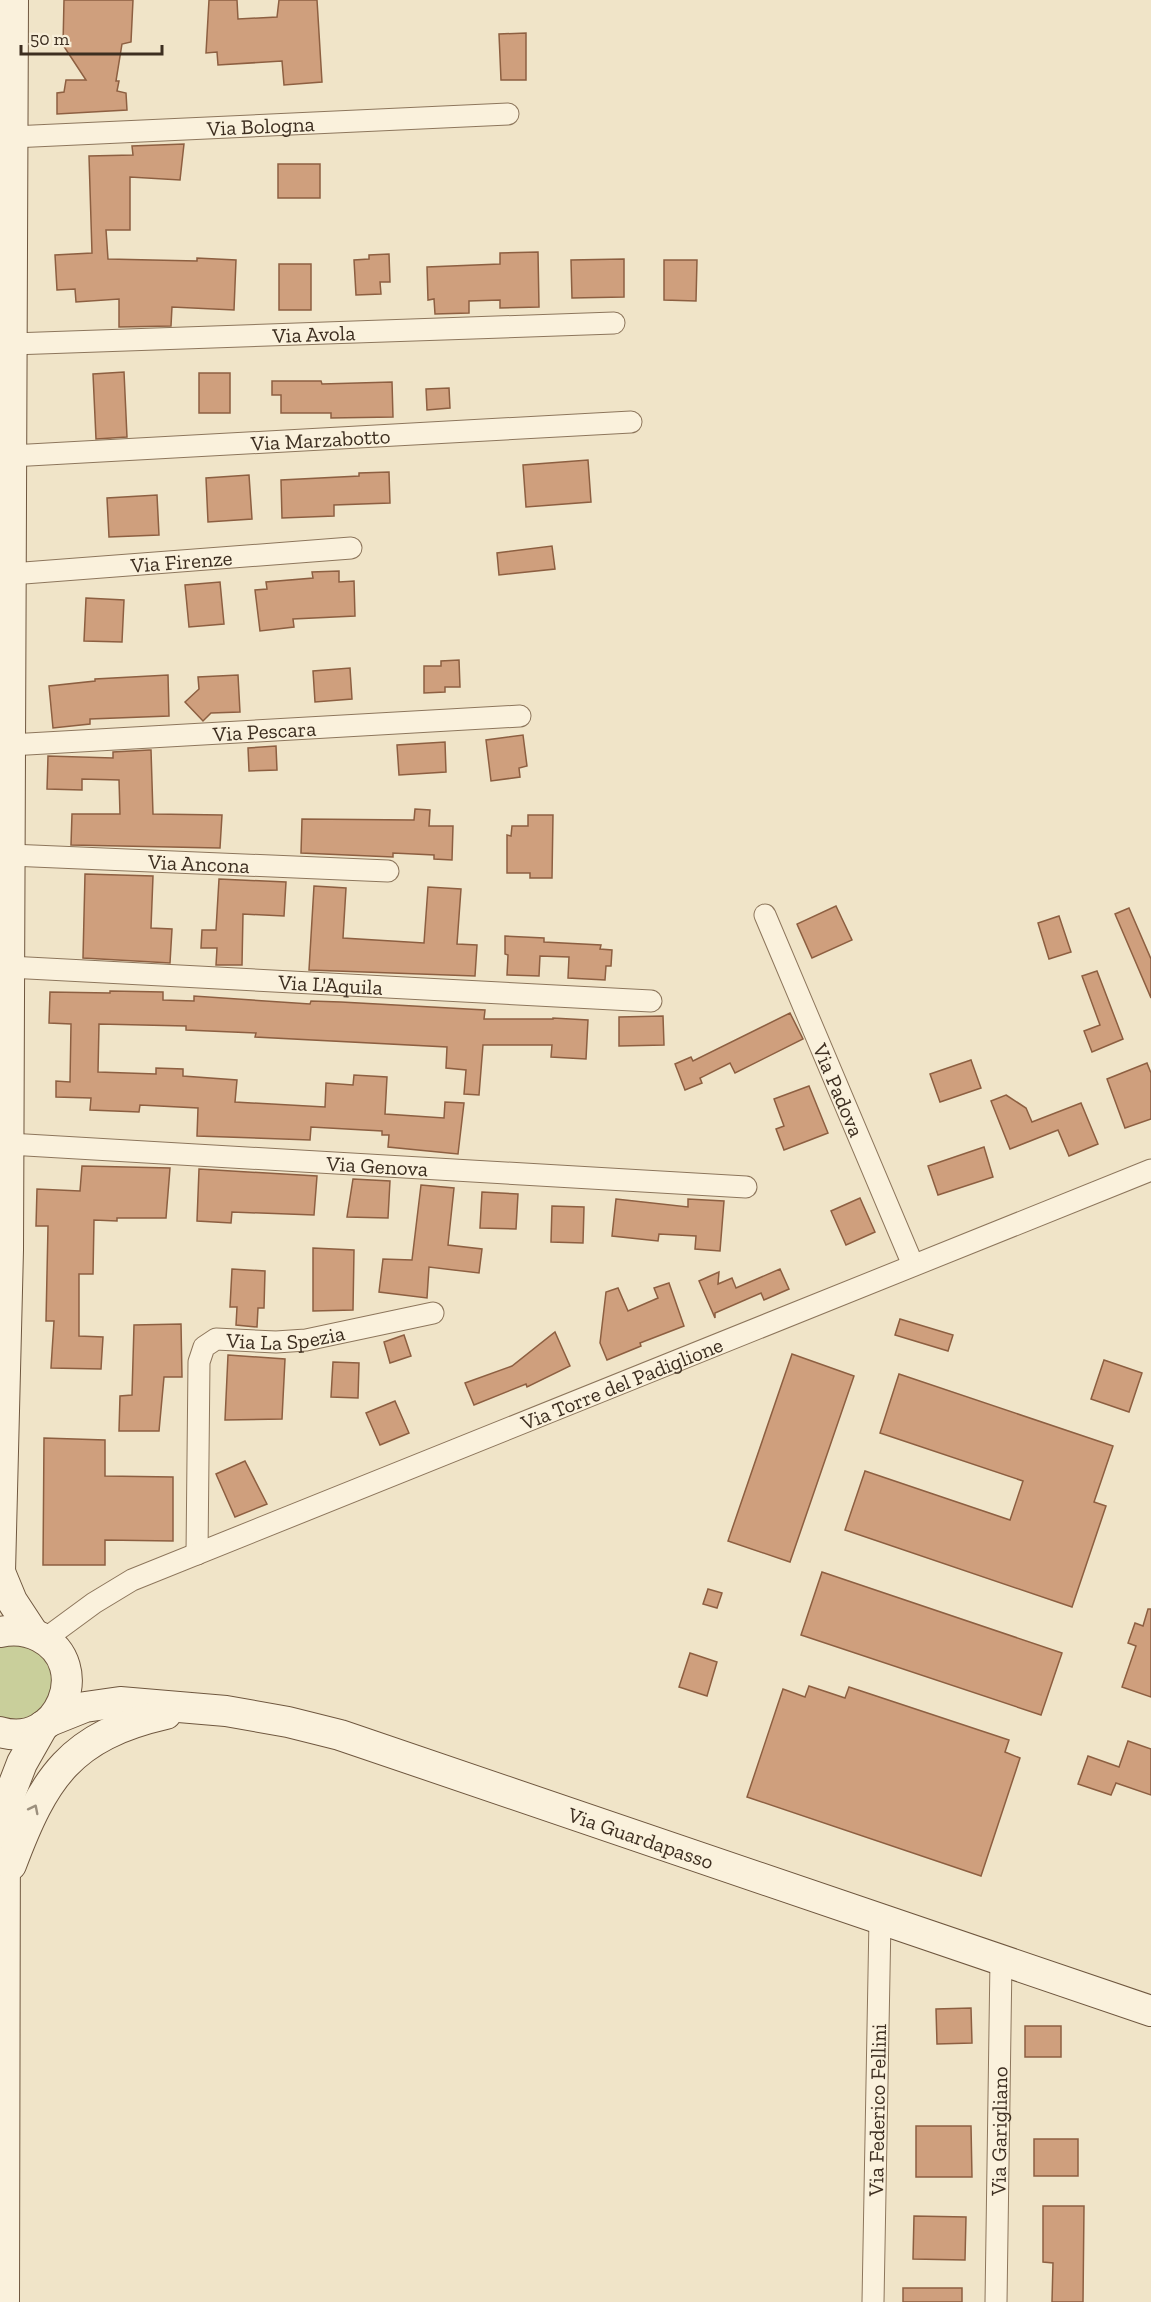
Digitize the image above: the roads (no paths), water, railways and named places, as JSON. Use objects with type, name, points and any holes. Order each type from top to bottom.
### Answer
[{"type":"street","points":[[4,2302],[5,1882],[2,1800],[46,1724],[60,1709],[66,1695],[67,1680],[51,1648],[12,1601],[0,1572],[4,1250],[9,1144],[5,1026],[9,967],[10,855],[5,801],[10,745],[7,566],[12,344],[6,261],[12,137],[13,0]]},
{"type":"street","name":"Via Bologna","points":[[12,137],[508,114]]},
{"type":"street","name":"Via Avola","points":[[12,344],[614,323]]},
{"type":"street","name":"Via Marzabotto","points":[[8,451],[631,422]]},
{"type":"street","name":"Via Firenze","points":[[7,566],[351,548]]},
{"type":"street","name":"Via Pescara","points":[[10,745],[520,716]]},
{"type":"street","name":"Via Ancona","points":[[10,855],[388,871]]},
{"type":"street","name":"Via Padova","points":[[765,915],[913,1265]]},
{"type":"street","name":"Via L'Aquila","points":[[9,967],[651,1001]]},
{"type":"street","name":"Via Genova","points":[[9,1144],[746,1186]]},
{"type":"street","name":"Via Torre del Padiglione","points":[[51,1648],[94,1603],[132,1580],[1151,1170]]},
{"type":"street","name":"Via La Spezia","points":[[197,1554],[199,1362],[208,1342],[220,1338],[266,1341],[306,1340],[433,1313]]},
{"type":"street","points":[[0,1632],[21,1630],[51,1648],[120,1702]]},
{"type":"street","name":"Via Guardapasso","points":[[0,1732],[19,1734],[84,1707],[120,1702],[193,1707],[277,1720],[353,1739],[1151,2011]]},
{"type":"street","points":[[5,1882],[36,1804],[57,1772],[72,1757],[91,1743],[135,1721],[193,1707]]},
{"type":"street","name":"Via Federico Fellini","points":[[873,2302],[880,1920]]},
{"type":"street","name":"Via Garigliano","points":[[996,2302],[1001,1960]]}]
